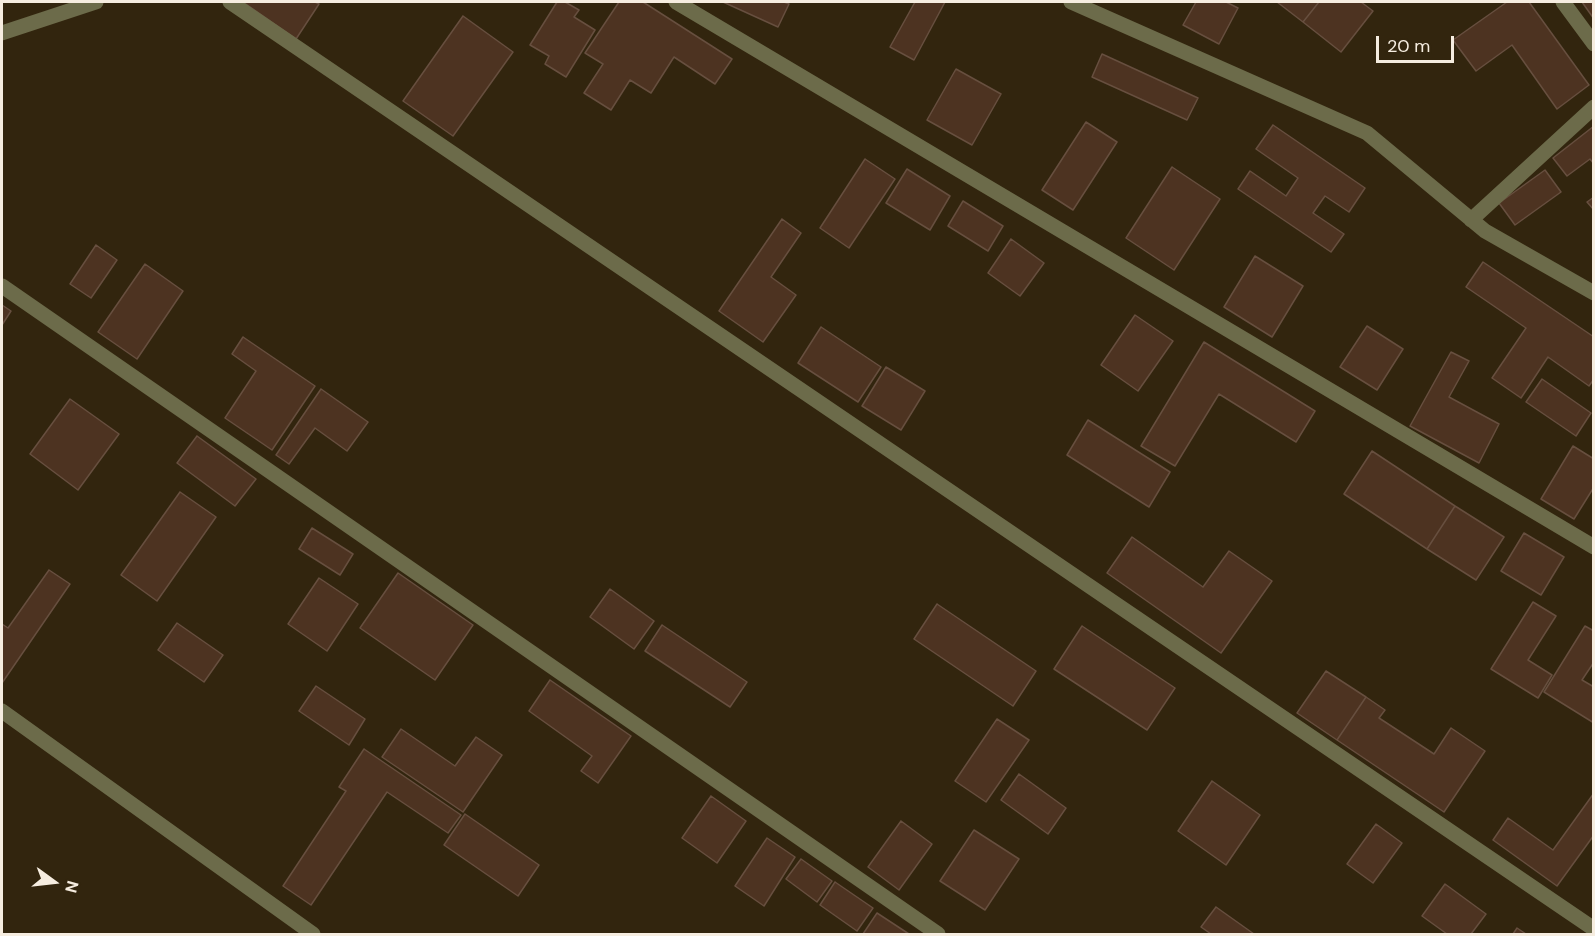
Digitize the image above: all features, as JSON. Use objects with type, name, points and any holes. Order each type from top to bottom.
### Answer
[{"type":"street","points":[[2,33],[96,2]]},
{"type":"street","points":[[230,2],[1593,928]]},
{"type":"street","points":[[676,2],[1593,547]]},
{"type":"street","points":[[1078,2],[1367,133],[1485,231],[1593,292]]},
{"type":"street","points":[[1563,2],[1593,44]]},
{"type":"street","points":[[1471,220],[1593,107]]},
{"type":"street","points":[[2,286],[938,934]]},
{"type":"street","points":[[2,711],[313,934]]},
{"type":"building","points":[[243,2],[315,2],[319,4],[296,39]]},
{"type":"building","points":[[557,2],[565,2],[579,10],[574,17],[595,30],[566,77],[545,64],[549,56],[530,45]]},
{"type":"building","points":[[619,2],[643,2],[732,59],[715,84],[674,57],[651,93],[630,80],[611,110],[584,93],[603,64],[585,53]]},
{"type":"building","points":[[723,2],[784,2],[789,4],[778,27]]},
{"type":"building","points":[[915,2],[945,2],[914,60],[890,47]]},
{"type":"building","points":[[1196,2],[1226,2],[1238,8],[1219,44],[1183,25]]},
{"type":"building","points":[[1277,2],[1319,2],[1303,22]]},
{"type":"building","points":[[1319,2],[1361,2],[1373,11],[1341,52],[1303,22]]},
{"type":"building","points":[[1507,2],[1529,2],[1589,85],[1557,109],[1512,45],[1476,71],[1453,40]]},
{"type":"building","points":[[1582,2],[1594,2],[1594,19]]},
{"type":"building","points":[[463,16],[513,52],[453,136],[403,101]]},
{"type":"building","points":[[1102,54],[1198,98],[1187,120],[1092,77]]},
{"type":"building","points":[[956,69],[1001,94],[972,145],[927,120]]},
{"type":"building","points":[[1086,122],[1117,142],[1073,210],[1042,190]]},
{"type":"building","points":[[1273,125],[1365,188],[1349,212],[1325,196],[1313,213],[1344,234],[1331,252],[1238,189],[1250,171],[1286,196],[1298,178],[1256,149]]},
{"type":"building","points":[[1594,126],[1594,164],[1590,159],[1567,176],[1553,158]]},
{"type":"building","points":[[865,159],[895,179],[849,248],[820,228]]},
{"type":"building","points":[[1172,167],[1220,199],[1174,270],[1126,238]]},
{"type":"building","points":[[907,169],[950,196],[930,230],[886,203]]},
{"type":"building","points":[[1545,170],[1561,192],[1515,225],[1499,203]]},
{"type":"building","points":[[1594,197],[1594,210],[1587,202]]},
{"type":"building","points":[[963,201],[1003,226],[988,251],[948,226]]},
{"type":"building","points":[[782,219],[801,233],[771,277],[796,295],[763,342],[719,311]]},
{"type":"building","points":[[1011,239],[1044,263],[1020,296],[988,273]]},
{"type":"building","points":[[96,245],[117,260],[91,298],[70,284]]},
{"type":"building","points":[[1255,256],[1303,286],[1272,337],[1224,307]]},
{"type":"building","points":[[1483,262],[1594,337],[1594,379],[1589,386],[1548,357],[1521,398],[1492,378],[1526,328],[1466,287]]},
{"type":"building","points":[[145,264],[183,291],[137,359],[98,332]]},
{"type":"building","points":[[2,305],[11,311],[2,325]]},
{"type":"building","points":[[1135,315],[1173,341],[1138,391],[1101,365]]},
{"type":"building","points":[[1367,326],[1403,349],[1377,390],[1340,367]]},
{"type":"building","points":[[821,327],[881,367],[858,402],[798,363]]},
{"type":"building","points":[[243,337],[315,386],[272,450],[225,418],[256,371],[232,354]]},
{"type":"building","points":[[1204,342],[1315,411],[1296,442],[1219,394],[1175,466],[1141,446]]},
{"type":"building","points":[[1451,352],[1469,361],[1449,397],[1499,424],[1479,463],[1410,426]]},
{"type":"building","points":[[886,367],[925,391],[901,430],[862,406]]},
{"type":"building","points":[[1542,379],[1591,413],[1576,436],[1526,402]]},
{"type":"building","points":[[321,389],[368,422],[347,451],[315,428],[289,464],[276,455]]},
{"type":"building","points":[[70,399],[119,434],[78,490],[30,454]]},
{"type":"building","points":[[1088,420],[1170,472],[1149,507],[1067,455]]},
{"type":"building","points":[[197,436],[256,479],[235,506],[177,463]]},
{"type":"building","points":[[1573,446],[1594,459],[1594,487],[1574,519],[1541,499]]},
{"type":"building","points":[[1372,451],[1455,506],[1427,549],[1344,494]]},
{"type":"building","points":[[180,492],[216,517],[157,601],[121,575]]},
{"type":"building","points":[[1455,506],[1504,537],[1476,580],[1427,549]]},
{"type":"building","points":[[312,528],[353,554],[340,575],[299,549]]},
{"type":"building","points":[[1524,533],[1564,557],[1541,595],[1501,571]]},
{"type":"building","points":[[1132,537],[1203,587],[1229,551],[1272,581],[1221,653],[1107,573]]},
{"type":"building","points":[[49,570],[70,584],[2,683],[2,624],[8,628]]},
{"type":"building","points":[[398,573],[473,625],[435,680],[360,628]]},
{"type":"building","points":[[319,578],[358,604],[327,651],[288,624]]},
{"type":"building","points":[[610,589],[654,621],[634,649],[590,617]]},
{"type":"building","points":[[1533,602],[1556,616],[1528,660],[1552,675],[1538,698],[1491,669]]},
{"type":"building","points":[[937,604],[1036,671],[1013,706],[914,639]]},
{"type":"building","points":[[177,623],[223,655],[204,682],[158,650]]},
{"type":"building","points":[[662,625],[747,682],[730,707],[645,651]]},
{"type":"building","points":[[1082,626],[1175,688],[1147,730],[1054,669]]},
{"type":"building","points":[[1585,626],[1594,631],[1594,662],[1582,680],[1594,687],[1594,723],[1544,692]]},
{"type":"building","points":[[1326,671],[1366,697],[1337,740],[1297,713]]},
{"type":"building","points":[[550,680],[631,736],[598,783],[581,771],[592,756],[529,711]]},
{"type":"building","points":[[316,686],[365,719],[349,745],[299,711]]},
{"type":"building","points":[[1366,697],[1385,710],[1379,718],[1434,754],[1451,728],[1485,751],[1444,812],[1337,740]]},
{"type":"building","points":[[997,719],[1029,740],[986,802],[955,781]]},
{"type":"building","points":[[401,729],[455,766],[476,737],[502,755],[463,812],[382,757]]},
{"type":"building","points":[[364,749],[461,815],[448,833],[387,792],[311,905],[283,886],[346,791],[339,787]]},
{"type":"building","points":[[1019,774],[1066,808],[1048,834],[1001,800]]},
{"type":"building","points":[[1212,781],[1260,815],[1226,865],[1178,831]]},
{"type":"building","points":[[1594,793],[1594,835],[1557,886],[1493,840],[1508,818],[1553,850]]},
{"type":"building","points":[[711,796],[746,821],[717,863],[682,838]]},
{"type":"building","points":[[465,814],[539,865],[518,896],[444,845]]},
{"type":"building","points":[[901,821],[932,844],[899,890],[868,867]]},
{"type":"building","points":[[1376,824],[1402,843],[1373,883],[1347,864]]},
{"type":"building","points":[[974,830],[1019,859],[985,910],[940,881]]},
{"type":"building","points":[[767,838],[795,857],[764,906],[735,886]]},
{"type":"building","points":[[801,859],[832,881],[817,902],[786,879]]},
{"type":"building","points":[[835,882],[873,908],[857,931],[820,905]]},
{"type":"building","points":[[1445,884],[1486,914],[1471,934],[1447,934],[1422,916]]},
{"type":"building","points":[[1216,907],[1254,934],[1211,934],[1201,927]]},
{"type":"building","points":[[877,913],[909,934],[863,934]]},
{"type":"building","points":[[1517,928],[1526,934],[1513,934]]}]
